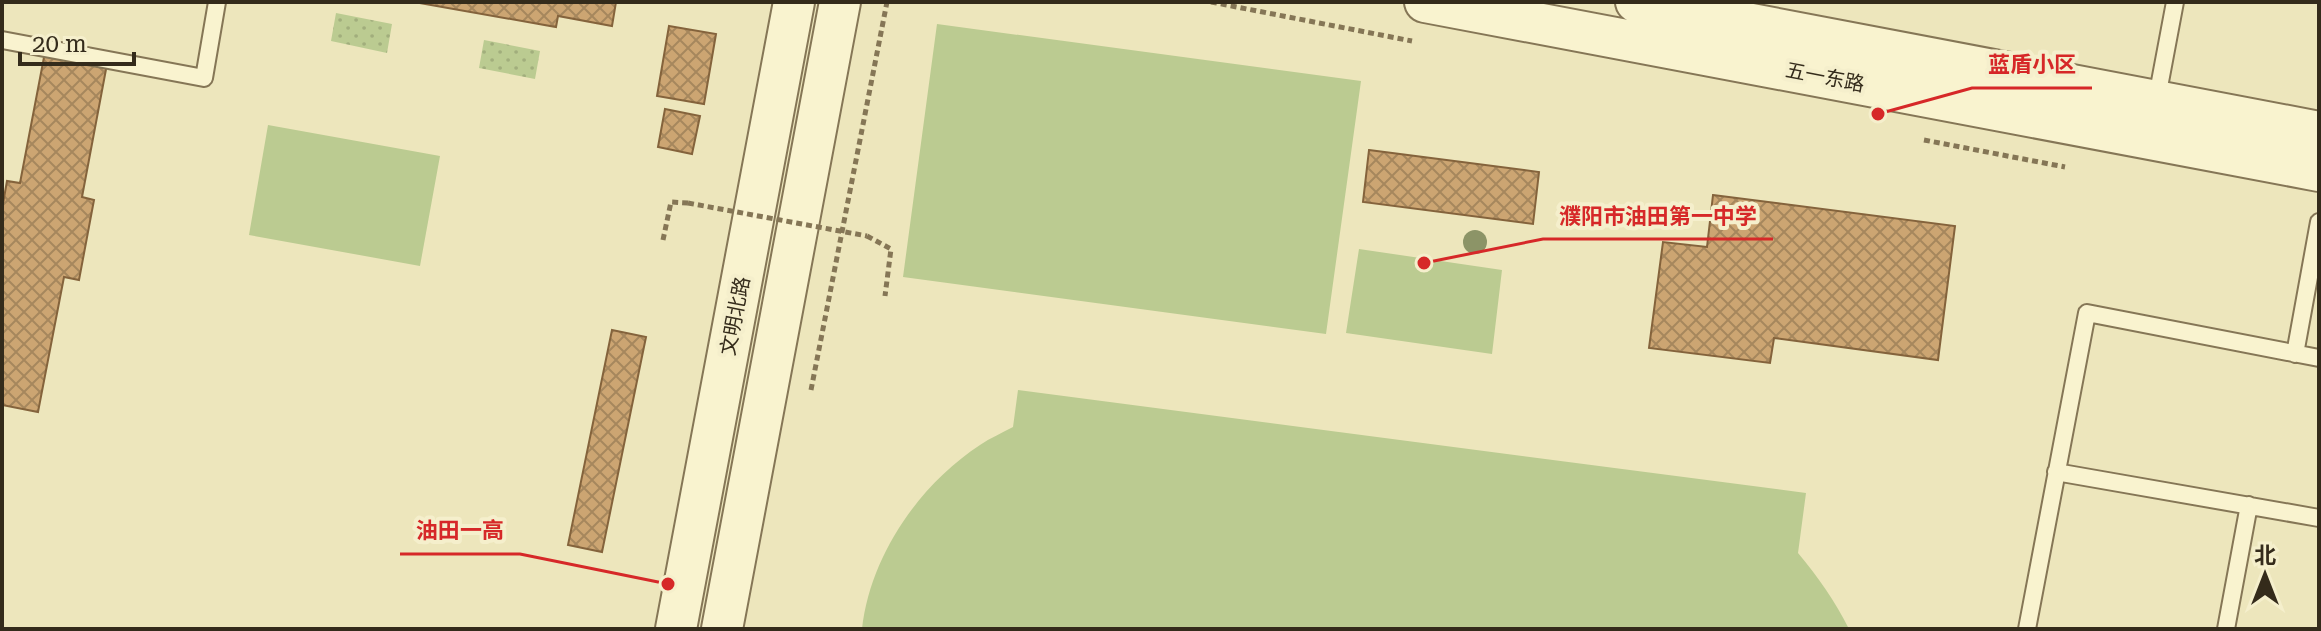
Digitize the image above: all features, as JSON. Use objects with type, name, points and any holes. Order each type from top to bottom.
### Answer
[{"type":"street","name":"文明北路","points":[[676,629],[794,2]]},
{"type":"street","points":[[722,629],[840,2]]},
{"type":"street","name":"五一东路","points":[[1425,2],[2153,120],[2319,132]]},
{"type":"street","name":"五一东路","points":[[1636,2],[2153,120],[2319,171]]},
{"type":"lane","points":[[2,40],[204,78],[217,2]]},
{"type":"lane","points":[[2153,120],[2175,2]]},
{"type":"lane","points":[[2295,354],[2319,222]]},
{"type":"lane","points":[[2027,629],[2087,313],[2319,358]]},
{"type":"lane","points":[[2056,472],[2319,518]]},
{"type":"lane","points":[[2226,629],[2249,505]]},
{"type":"path","points":[[663,240],[671,202],[867,236],[891,249],[885,296]]},
{"type":"green space","points":[[336,13],[392,24],[387,53],[331,41]]},
{"type":"green space","points":[[937,24],[1361,81],[1326,334],[903,277]]},
{"type":"green space","points":[[484,40],[540,51],[535,79],[479,68]]},
{"type":"green space","points":[[268,125],[440,156],[420,266],[249,235]]},
{"type":"green space","points":[[1359,249],[1502,270],[1492,354],[1346,333]]},
{"type":"green space","points":[[1018,390],[1806,493],[1798,553],[1826,590],[1849,629],[862,629],[875,575],[901,525],[937,480],[958,461],[984,442],[1013,427]]},
{"type":"building","points":[[414,2],[616,2],[612,26],[558,16],[556,27]]},
{"type":"building","points":[[669,26],[716,34],[704,104],[657,96]]},
{"type":"building","points":[[45,52],[107,64],[82,197],[94,200],[79,280],[64,277],[38,412],[2,405],[2,209],[7,181],[20,183]]},
{"type":"building","points":[[665,109],[700,116],[692,154],[658,147]]},
{"type":"building","points":[[1369,150],[1539,172],[1533,224],[1363,202]]},
{"type":"building","points":[[1713,195],[1955,226],[1938,360],[1774,338],[1770,363],[1649,348],[1663,242],[1707,247]]},
{"type":"building","points":[[612,330],[646,337],[602,552],[568,545]]},
{"type":"place","name":"蓝盾小区","points":[[1878,114]]},
{"type":"place","name":"濮阳市油田第一中学","points":[[1424,263]]},
{"type":"place","name":"油田一高","points":[[668,584]]}]
